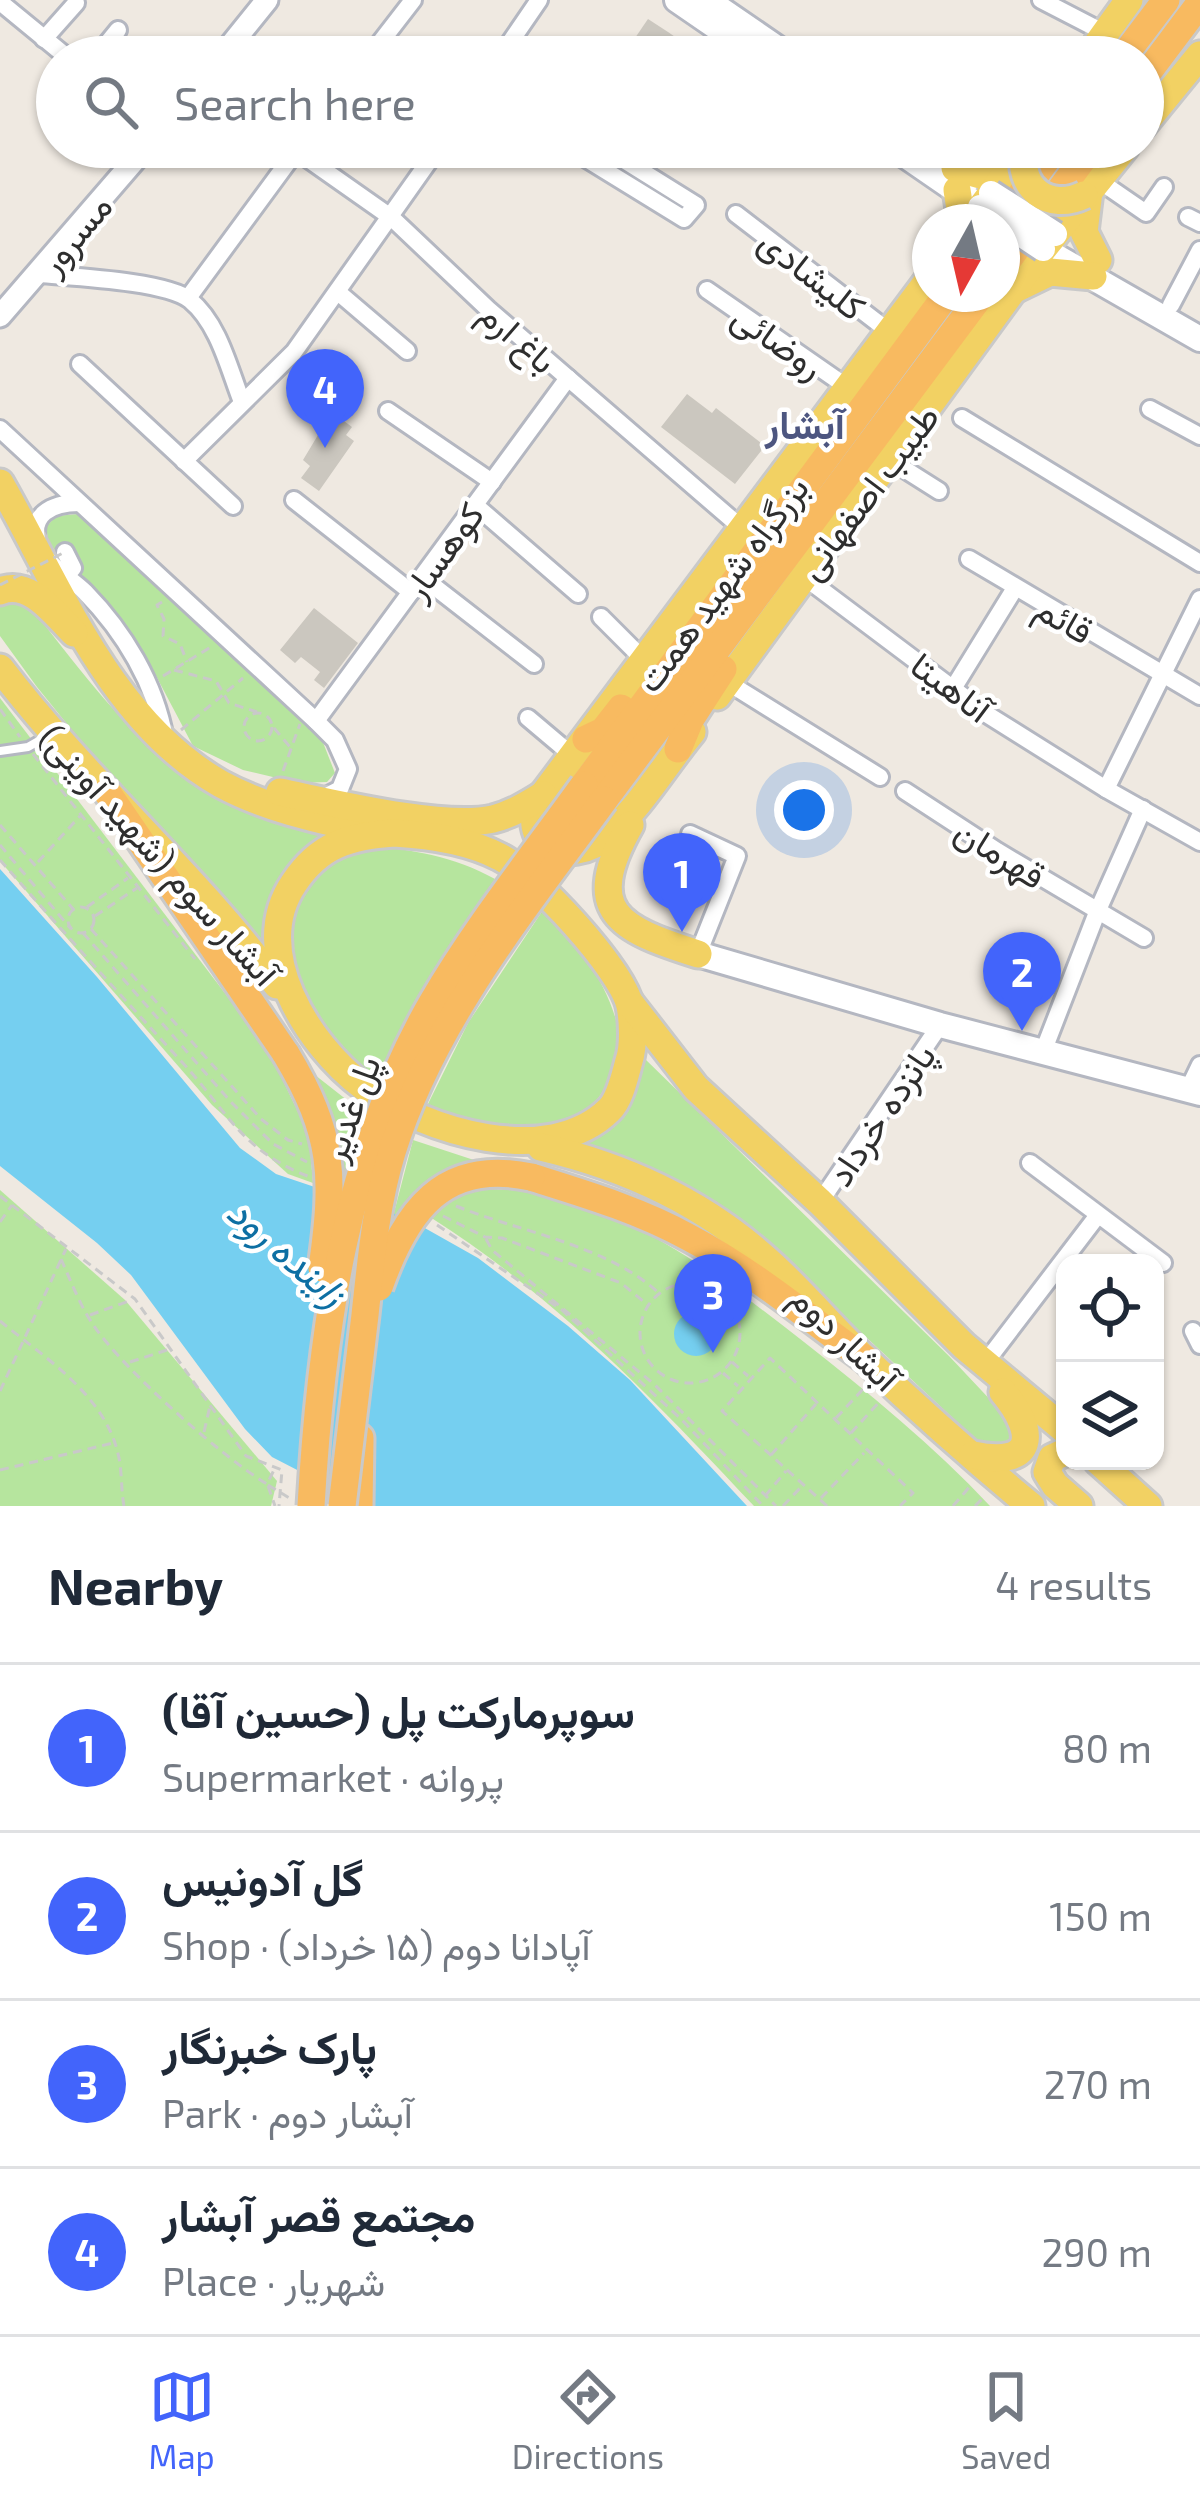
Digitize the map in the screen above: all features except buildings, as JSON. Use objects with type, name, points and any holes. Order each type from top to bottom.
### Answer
[{"type":"highway","points":[[1139,36],[1166,0]]},
{"type":"highway","points":[[1164,51],[1200,3]]},
{"type":"highway","points":[[978,200],[1025,168]]},
{"type":"highway","points":[[1020,260],[1079,168]]},
{"type":"highway","name":"بزرگراه شهید همت","points":[[594,792],[757,552],[934,312]]},
{"type":"highway","name":"بزرگراه شهید همت","points":[[757,552],[966,312]]},
{"type":"highway","points":[[579,748],[603,731],[723,574],[757,552]]},
{"type":"highway","points":[[678,749],[690,720],[755,621],[757,552]]},
{"type":"highway","points":[[107,792],[311,1096],[329,1160],[329,1211],[320,1284],[327,1334]]},
{"type":"highway","name":"پل غدیر","points":[[297,1503],[316,1426],[346,1231],[389,1092],[432,1004],[594,792]]},
{"type":"highway","name":"پل غدیر","points":[[342,1506],[378,1215],[412,1097],[454,1014],[594,792]]},
{"type":"highway","points":[[359,1506],[362,1336],[395,1241],[443,1186],[475,1174],[506,1172],[532,1177],[688,1236],[745,1271],[866,1372]]},
{"type":"main road","points":[[676,0],[729,36]]},
{"type":"main road","points":[[706,0],[759,36]]},
{"type":"main road","points":[[1103,36],[1130,0]]},
{"type":"main road","points":[[1164,107],[1190,85],[1200,55]]},
{"type":"main road","points":[[927,168],[1095,268],[1200,338]]},
{"type":"main road","points":[[945,168],[978,200]]},
{"type":"main road","points":[[978,200],[1007,168]]},
{"type":"main road","points":[[1023,168],[1037,194],[1060,202],[1090,188]]},
{"type":"main road","name":"طبیب اصفهانی","points":[[1020,268],[1049,241],[1107,168]]},
{"type":"main road","points":[[1090,188],[1084,232],[1095,268]]},
{"type":"main road","points":[[1020,280],[1095,268],[1200,322]]},
{"type":"main road","name":"طبیب اصفهانی","points":[[543,795],[645,661],[757,552],[850,389],[912,303]]},
{"type":"main road","name":"طبیب اصفهانی","points":[[609,834],[651,788],[890,460],[986,312]]},
{"type":"main road","points":[[0,482],[52,552],[94,652],[131,706],[165,743],[222,784],[274,806],[380,833],[438,838],[501,857],[551,897],[610,968]]},
{"type":"main road","points":[[0,588],[27,590],[94,652]]},
{"type":"main road","name":"آبشار سوم (شهید آوینی)","points":[[0,652],[5,687],[40,740],[107,792],[257,958],[318,1040]]},
{"type":"main road","points":[[222,784],[410,815],[489,820],[519,811],[543,795]]},
{"type":"main road","points":[[651,788],[615,852],[609,882],[610,902],[618,919],[642,936],[940,1025],[1194,1091]]},
{"type":"main road","points":[[543,795],[535,817],[550,847],[572,854],[609,834]]},
{"type":"main road","points":[[380,833],[327,847],[304,867],[286,893],[275,925],[276,954],[292,997],[318,1040],[363,1086],[419,1118],[462,1133],[514,1141],[577,1135],[613,1107],[632,1055],[629,1003]]},
{"type":"main road","points":[[609,834],[596,864],[592,914],[610,968],[629,1003],[696,1088],[975,1354],[1056,1422]]},
{"type":"main road","points":[[610,968],[617,951],[629,944],[698,954]]},
{"type":"main road","name":"آبشار دوم","points":[[514,1141],[586,1158],[682,1198],[729,1228],[770,1263],[866,1372],[971,1469],[1030,1506]]},
{"type":"main road","points":[[971,1469],[1014,1456],[1028,1430],[1023,1416],[975,1354]]},
{"type":"main road","points":[[1056,1456],[1047,1472],[1079,1506]]},
{"type":"main road","points":[[1106,1470],[1148,1506]]},
{"type":"street","points":[[237,36],[267,0]]},
{"type":"street","points":[[385,36],[413,0]]},
{"type":"street","points":[[514,36],[538,0]]},
{"type":"street","points":[[1041,0],[1105,33]]},
{"type":"street","points":[[0,2],[40,36]]},
{"type":"street","points":[[47,36],[76,3]]},
{"type":"street","points":[[113,36],[118,30]]},
{"type":"street","name":"مسرور","points":[[0,316],[128,168]]},
{"type":"street","points":[[188,298],[281,168]]},
{"type":"street","name":"باغ ارم","points":[[323,168],[392,218],[757,552]]},
{"type":"street","points":[[184,461],[294,352],[425,168]]},
{"type":"street","points":[[601,168],[684,219],[696,205],[637,168]]},
{"type":"street","points":[[1090,188],[1146,213],[1164,187]]},
{"type":"street","name":"کلیشادی","points":[[736,214],[890,333]]},
{"type":"street","points":[[1171,305],[1200,250]]},
{"type":"street","points":[[40,274],[112,280],[188,298],[212,328],[242,402]]},
{"type":"street","name":"روضائی","points":[[707,290],[850,389]]},
{"type":"street","points":[[339,292],[407,351]]},
{"type":"street","points":[[80,364],[233,506]]},
{"type":"street","name":"کوهسار","points":[[311,716],[416,585],[568,378]]},
{"type":"street","points":[[1150,410],[1200,436]]},
{"type":"street","points":[[388,411],[492,482]]},
{"type":"street","points":[[962,418],[1200,563]]},
{"type":"street","points":[[0,429],[335,740],[348,769],[340,789],[320,800]]},
{"type":"street","points":[[890,460],[939,491]]},
{"type":"street","points":[[294,500],[534,664]]},
{"type":"street","points":[[79,503],[55,503],[43,512],[35,529],[52,552],[73,568],[67,575],[103,612],[150,685],[165,743]]},
{"type":"street","points":[[475,505],[578,594]]},
{"type":"street","name":"قائم","points":[[969,559],[1200,696]]},
{"type":"street","name":"آناهیتا","points":[[803,576],[988,716],[1200,842]]},
{"type":"street","points":[[954,687],[1015,588]]},
{"type":"street","points":[[1106,788],[1200,598]]},
{"type":"street","points":[[601,617],[645,661]]},
{"type":"street","points":[[727,682],[880,777]]},
{"type":"street","points":[[527,718],[579,748]]},
{"type":"street","name":"قهرمان","points":[[905,791],[1144,938]]},
{"type":"street","points":[[1043,1052],[1143,809]]},
{"type":"street","points":[[690,834],[737,856],[698,954]]},
{"type":"street","name":"پانزده خرداد","points":[[820,1202],[940,1025]]},
{"type":"street","points":[[1194,1091],[1200,1066]]},
{"type":"street","points":[[1030,1163],[1151,1254]]},
{"type":"street","points":[[975,1354],[1098,1214]]},
{"type":"lane","points":[[0,751],[40,740]]},
{"type":"path","points":[[0,588],[52,552]]},
{"type":"path","points":[[179,592],[157,605],[164,619],[164,636],[180,644],[187,662]]},
{"type":"path","points":[[150,685],[228,636]]},
{"type":"path","points":[[165,743],[258,666]]},
{"type":"path","points":[[174,670],[216,681],[229,703],[267,715],[290,747]]},
{"type":"path","points":[[5,687],[81,815],[204,971]]},
{"type":"path","points":[[257,712],[244,725],[250,738],[263,740],[273,726]]},
{"type":"path","points":[[277,792],[290,747],[311,716]]},
{"type":"path","points":[[35,865],[81,815]]},
{"type":"path","points":[[0,825],[74,910]]},
{"type":"path","points":[[0,845],[71,929],[83,933],[272,1144],[314,1165]]},
{"type":"path","points":[[0,860],[234,1126],[270,1160],[308,1176]]},
{"type":"path","points":[[71,929],[68,917],[74,910],[86,908],[130,877]]},
{"type":"path","points":[[83,933],[91,929],[94,917],[138,887]]},
{"type":"path","points":[[86,908],[94,917]]},
{"type":"path","points":[[91,929],[261,1119],[288,1140],[308,1146],[304,1160]]},
{"type":"path","points":[[0,1196],[135,1299],[246,1456],[283,1470],[297,1503]]},
{"type":"path","points":[[442,1199],[637,1273],[659,1293]]},
{"type":"path","points":[[0,1222],[12,1205]]},
{"type":"path","points":[[443,1216],[485,1237],[502,1238],[621,1283],[648,1305]]},
{"type":"path","points":[[434,1223],[562,1310],[681,1419],[763,1506]]},
{"type":"path","points":[[485,1237],[492,1250],[655,1385],[765,1496],[779,1506],[803,1484]]},
{"type":"path","points":[[0,1391],[67,1247]]},
{"type":"path","points":[[61,1259],[88,1316],[129,1363],[240,1468],[297,1503]]},
{"type":"path","points":[[690,1283],[724,1292],[739,1321],[740,1338],[722,1372],[698,1383],[681,1382],[652,1366],[639,1336],[648,1305],[659,1293],[690,1283]]},
{"type":"path","points":[[88,1316],[135,1299]]},
{"type":"path","points":[[0,1321],[85,1391],[118,1455],[124,1506]]},
{"type":"path","points":[[129,1363],[170,1349]]},
{"type":"path","points":[[827,1506],[722,1411],[770,1358],[913,1493],[901,1506]]},
{"type":"path","points":[[731,1361],[749,1378]]},
{"type":"path","points":[[722,1372],[740,1388]]},
{"type":"path","points":[[835,1420],[866,1372]]},
{"type":"path","points":[[850,1434],[883,1398]]},
{"type":"path","points":[[771,1455],[817,1403]]},
{"type":"path","points":[[204,1433],[210,1405]]},
{"type":"path","points":[[0,1470],[113,1443]]},
{"type":"path","points":[[820,1499],[867,1450]]},
{"type":"path","points":[[275,1467],[267,1484],[277,1506],[297,1503]]},
{"type":"path","points":[[952,1506],[971,1469]]},
{"type":"path","points":[[765,1496],[787,1470]]},
{"type":"path","points":[[975,1506],[986,1495]]},
{"type":"green space","points":[[78,514],[322,740],[335,773],[327,782],[298,783],[243,770],[193,746],[144,653],[107,601],[49,544],[46,527],[56,516]]},
{"type":"green space","points":[[25,600],[119,715],[186,775],[225,799],[322,833],[280,882],[262,942],[97,761],[0,636],[0,602]]},
{"type":"green space","points":[[0,698],[269,1051],[309,1135],[313,1183],[288,1174],[212,1105],[0,861]]},
{"type":"green space","points":[[366,845],[433,855],[495,879],[431,978],[378,1082],[315,1011],[296,969],[292,947],[296,906],[311,876],[327,861]]},
{"type":"green space","points":[[543,910],[590,966],[615,1015],[619,1046],[600,1096],[572,1120],[536,1133],[496,1132],[426,1108],[468,1023]]},
{"type":"green space","points":[[644,1058],[949,1356],[1014,1425],[1011,1446],[983,1446],[780,1257],[585,1145],[608,1125]]},
{"type":"green space","points":[[315,1075],[366,1115],[347,1194],[328,1112]]},
{"type":"green space","points":[[413,1140],[480,1162],[428,1182],[391,1224]]},
{"type":"green space","points":[[479,1189],[570,1201],[654,1237],[693,1261],[877,1400],[990,1506],[754,1506],[640,1388],[561,1315],[430,1217],[443,1203]]},
{"type":"green space","points":[[0,1190],[125,1300],[277,1481],[271,1506],[0,1506]]},
{"type":"water","name":"زاینده رود","points":[[0,869],[240,1148],[276,1174],[407,1218],[478,1258],[630,1380],[747,1506],[367,1506],[272,1457],[245,1429],[131,1275],[0,1166]]},
{"type":"water","points":[[696,1312],[712,1318],[718,1334],[712,1350],[696,1356],[680,1350],[674,1334],[680,1318]]},
{"type":"place","name":"مجتمع قصر آبشار","points":[[325,448]]},
{"type":"place","name":"سوپرمارکت پل (حسین آقا)","points":[[682,932]]},
{"type":"place","name":"گل آدونیس","points":[[1022,1031]]},
{"type":"place","name":"پارک خبرنگار","points":[[713,1353]]},
{"type":"district","name":"آبشار","points":[[805,423]]}]
